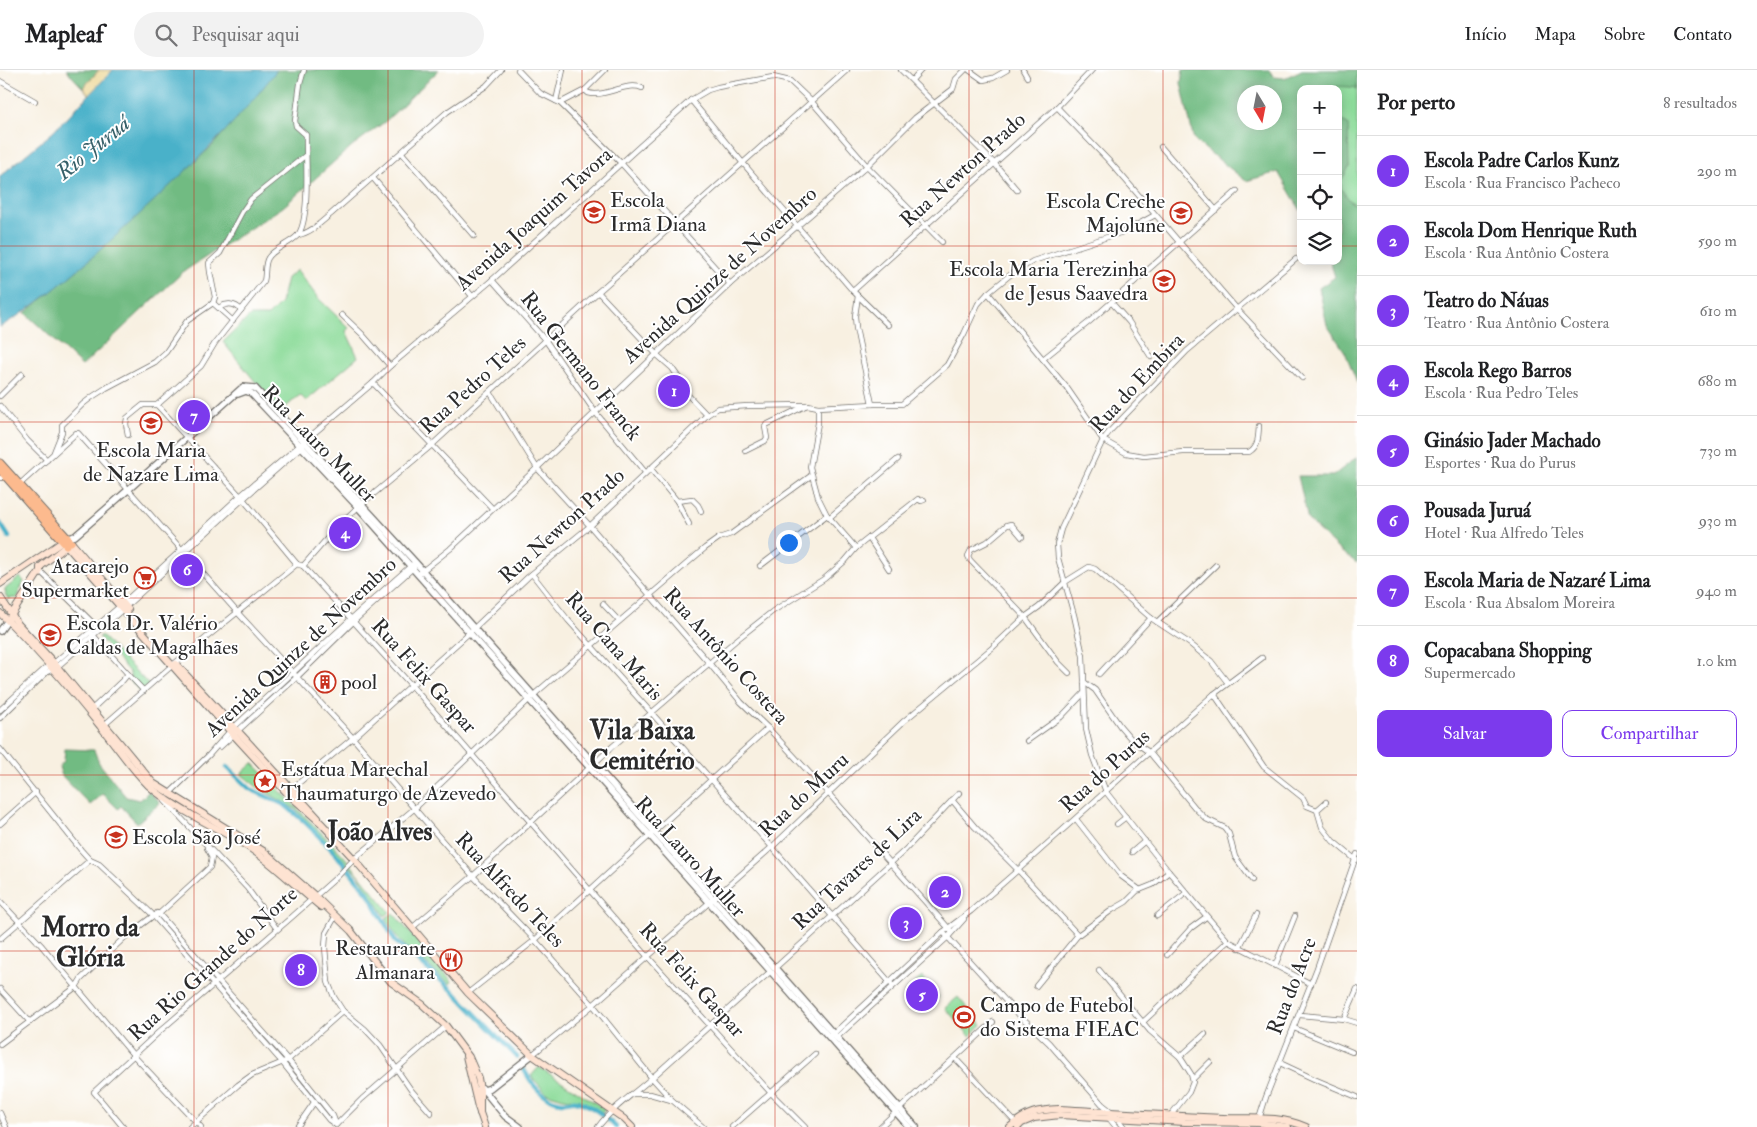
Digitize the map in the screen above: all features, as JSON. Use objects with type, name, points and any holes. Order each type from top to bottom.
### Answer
[{"type":"main road","points":[[3,473],[18,486],[69,541],[173,664],[354,859],[468,993],[532,1055],[632,1127]]},
{"type":"main road","points":[[0,584],[69,541]]},
{"type":"main road","points":[[10,617],[39,572],[69,541]]},
{"type":"main road","points":[[30,564],[35,562],[39,572]]},
{"type":"main road","points":[[30,564],[29,573],[39,572]]},
{"type":"main road","points":[[0,597],[10,617]]},
{"type":"main road","points":[[0,613],[10,617],[18,624],[103,726],[167,798],[265,852],[351,931],[391,982],[422,1004],[446,1026],[471,1062],[480,1089],[480,1113],[485,1127]]},
{"type":"main road","points":[[53,666],[92,709],[103,726]]},
{"type":"main road","points":[[1015,1126],[1025,1114],[1043,1110],[1103,1108],[1112,1112],[1171,1115],[1218,1122]]},
{"type":"main road","points":[[1015,1126],[1041,1117],[1060,1115],[1166,1121],[1218,1122],[1259,1120],[1288,1127]]},
{"type":"main road","points":[[1275,1124],[1294,1122],[1306,1127]]},
{"type":"street","points":[[128,435],[127,418],[132,413],[144,405],[157,404],[202,366],[215,343],[264,281],[268,257],[298,234],[305,212],[306,135],[296,126],[295,121],[300,84],[304,70]]},
{"type":"street","points":[[298,234],[304,234],[312,229],[402,153],[447,112],[486,86],[501,70]]},
{"type":"street","points":[[518,70],[540,92],[558,102],[621,162],[730,284]]},
{"type":"street","points":[[558,102],[563,70]]},
{"type":"street","points":[[558,102],[585,90],[605,70]]},
{"type":"street","name":"Rua Pedro Teles","points":[[103,726],[173,664],[300,565],[339,525],[432,445],[598,292],[847,70]]},
{"type":"street","points":[[901,70],[994,163],[1017,190]]},
{"type":"street","points":[[912,80],[921,70]]},
{"type":"street","name":"Avenida Quinze de Novembro","points":[[420,573],[450,549],[537,468],[730,284],[867,166],[915,118],[953,89],[956,79],[964,70]]},
{"type":"street","points":[[969,70],[984,80],[993,78],[1007,70]]},
{"type":"street","points":[[1023,70],[1026,77]]},
{"type":"street","name":"Rua Newton Prado","points":[[853,292],[1057,107],[1092,70]]},
{"type":"street","name":"Avenida Joaquim Tavora","points":[[53,666],[123,606],[183,550],[390,366],[492,280],[691,100],[708,90],[773,77],[784,78],[800,89],[867,166],[942,242]]},
{"type":"street","points":[[0,81],[35,101]]},
{"type":"street","points":[[585,90],[588,93],[598,94],[632,86],[642,88]]},
{"type":"street","points":[[691,100],[853,292],[888,325]]},
{"type":"street","points":[[1057,107],[1090,140],[1237,309],[1302,378]]},
{"type":"street","points":[[1161,146],[1216,210]]},
{"type":"street","points":[[402,153],[474,236]]},
{"type":"street","points":[[18,486],[53,453],[62,432],[62,425],[83,404],[106,388],[155,362],[166,352],[186,321],[212,304],[216,296],[209,264],[220,253],[251,199],[306,155]]},
{"type":"street","points":[[372,178],[472,296]]},
{"type":"street","points":[[1043,359],[1237,191]]},
{"type":"street","name":"Rua Newton Prado","points":[[289,791],[353,738],[412,686],[532,574],[590,526],[707,415],[718,408],[726,407],[808,405],[818,407],[902,404],[952,358],[974,312],[988,293],[1010,275],[1033,261],[1126,231],[1155,215]]},
{"type":"street","name":"Rua do Embira","points":[[1296,259],[1172,364],[1103,440],[1058,537],[1058,558],[1083,656],[1085,721],[1088,739],[1106,792],[1186,893],[1228,941],[1310,984]]},
{"type":"street","name":"Rua Germano Franck","points":[[492,280],[546,341],[595,412],[645,472]]},
{"type":"street","points":[[598,292],[656,354],[672,368],[687,394],[707,415]]},
{"type":"street","points":[[988,293],[1078,403],[1103,440],[1126,453],[1144,456],[1208,452],[1241,454],[1248,452],[1256,446],[1259,426]]},
{"type":"street","points":[[858,296],[855,316],[856,328],[872,404]]},
{"type":"street","points":[[1111,302],[1129,322],[1151,357]]},
{"type":"street","points":[[212,304],[220,308],[233,322]]},
{"type":"street","points":[[220,308],[225,304],[229,304],[241,310]]},
{"type":"street","points":[[342,315],[362,334],[390,366]]},
{"type":"street","points":[[0,396],[22,374]]},
{"type":"street","points":[[373,383],[492,508]]},
{"type":"street","name":"Rua Lauro Muller","points":[[187,438],[243,387],[254,388],[414,565],[772,970],[834,1037],[898,1111],[909,1127]]},
{"type":"street","name":"Rua Antônio Costera","points":[[490,392],[537,468],[650,594],[741,702],[768,728],[891,862],[950,930]]},
{"type":"street","name":"Rua Felix Gaspar","points":[[157,404],[242,497],[300,565],[412,686],[591,889],[648,957],[771,1093],[805,1127]]},
{"type":"street","points":[[745,451],[765,441],[767,438],[766,425],[808,405]]},
{"type":"street","points":[[0,406],[27,440],[47,460]]},
{"type":"street","points":[[818,407],[818,423],[810,466],[812,475],[818,497],[828,516],[856,548]]},
{"type":"street","name":"Rua Alfredo Teles","points":[[53,453],[76,433],[81,435],[238,613],[353,738],[473,876],[535,940],[593,1005],[652,1078],[672,1100],[703,1127]]},
{"type":"street","points":[[69,541],[187,438]]},
{"type":"street","points":[[760,566],[828,516],[898,459]]},
{"type":"street","name":"Rua Germano Franck","points":[[650,468],[677,500],[689,524]]},
{"type":"street","name":"Rua Rio Grande do Norte","points":[[123,1127],[94,1092],[354,859],[415,808],[531,699],[650,594],[705,548],[719,538],[731,534],[812,475]]},
{"type":"street","points":[[677,500],[692,499],[698,504],[702,512]]},
{"type":"street","points":[[413,927],[473,876],[613,746],[709,663],[772,611],[824,580],[856,548],[915,502],[924,500]]},
{"type":"street","points":[[1022,537],[1011,524],[1007,525],[986,542],[971,550],[968,554],[970,560],[1025,617],[1058,662],[1069,673]]},
{"type":"street","points":[[869,538],[889,569]]},
{"type":"street","name":"Avenida Quinze de Novembro","points":[[167,798],[352,620],[414,565]]},
{"type":"street","points":[[1157,622],[1216,565]]},
{"type":"street","name":"Rua do Muru","points":[[480,1089],[490,1088],[593,1005],[772,847],[904,721],[992,648],[1025,617],[1039,607],[1064,582],[1089,567],[1095,569],[1151,618],[1211,660],[1228,683]]},
{"type":"street","points":[[39,572],[97,628]]},
{"type":"street","name":"Rua Cana Maris","points":[[532,574],[568,620],[772,847],[893,986]]},
{"type":"street","points":[[603,604],[619,621]]},
{"type":"street","points":[[0,631],[10,617]]},
{"type":"street","points":[[1099,674],[1151,618]]},
{"type":"street","points":[[91,633],[144,691]]},
{"type":"street","name":"Rua do Purus","points":[[834,1037],[943,932],[950,930],[1214,694],[1262,658]]},
{"type":"street","points":[[0,710],[53,666]]},
{"type":"street","points":[[0,718],[53,666]]},
{"type":"street","points":[[92,709],[128,674]]},
{"type":"street","points":[[1084,682],[1095,690],[1120,726],[1132,740],[1150,753],[1196,809],[1206,819],[1226,828],[1235,857],[1252,880]]},
{"type":"street","points":[[1027,741],[1061,717],[1084,694]]},
{"type":"street","points":[[1214,694],[1264,767],[1303,798],[1307,806],[1317,810]]},
{"type":"street","points":[[468,993],[535,940],[768,728]]},
{"type":"street","points":[[0,749],[90,860],[99,864],[152,914],[216,983]]},
{"type":"street","points":[[0,824],[36,792]]},
{"type":"street","name":"Rua Tavares de Lira","points":[[598,1127],[612,1111],[652,1078],[914,841],[959,793]]},
{"type":"street","points":[[167,798],[204,842],[247,888],[278,929]]},
{"type":"street","points":[[952,800],[975,827],[1078,935]]},
{"type":"street","points":[[1317,810],[1326,802]]},
{"type":"street","points":[[1317,810],[1322,827],[1333,841],[1356,860]]},
{"type":"street","points":[[1116,824],[1126,816]]},
{"type":"street","points":[[1076,819],[1121,876],[1140,890]]},
{"type":"street","points":[[1132,852],[1145,841]]},
{"type":"street","points":[[0,1044],[76,987],[80,979],[118,943],[152,914],[159,914],[210,867],[212,857],[204,842]]},
{"type":"street","name":"Rua do Acre","points":[[1259,1120],[1266,1097],[1300,1015],[1357,854]]},
{"type":"street","points":[[0,939],[90,860]]},
{"type":"street","points":[[1036,986],[1078,935],[1140,890],[1152,885],[1169,872]]},
{"type":"street","points":[[1157,916],[1186,893]]},
{"type":"street","points":[[0,901],[134,1056],[201,1127]]},
{"type":"street","points":[[159,914],[282,1062],[333,1116],[337,1126],[446,1026]]},
{"type":"street","points":[[333,915],[326,933],[325,964],[328,982],[334,998],[343,1011],[365,1029],[387,1053],[411,1090],[430,1113]]},
{"type":"street","points":[[1240,948],[1256,915]]},
{"type":"street","points":[[1275,966],[1295,916]]},
{"type":"street","points":[[1167,955],[1191,928],[1206,917]]},
{"type":"street","name":"Rua do Purus","points":[[834,1037],[948,937],[950,930]]},
{"type":"street","points":[[943,932],[1014,1009],[1049,1043],[1103,1108],[1108,1118],[1116,1127]]},
{"type":"street","points":[[1143,1022],[1195,970],[1228,941]]},
{"type":"street","points":[[1098,970],[1157,1038],[1180,1057],[1193,1079]]},
{"type":"street","points":[[0,989],[30,1022]]},
{"type":"street","points":[[1344,1019],[1357,989]]},
{"type":"street","points":[[190,1127],[252,1075],[288,1060],[343,1011]]},
{"type":"street","points":[[1300,1015],[1344,1019],[1357,1023]]},
{"type":"street","points":[[244,1016],[288,1060],[316,1100]]},
{"type":"street","points":[[880,1127],[993,1022]]},
{"type":"street","points":[[1294,1028],[1352,1052]]},
{"type":"street","points":[[1180,1057],[1204,1034]]},
{"type":"street","points":[[732,1127],[815,1054]]},
{"type":"street","points":[[955,1058],[1015,1126]]},
{"type":"street","points":[[1166,1121],[1189,1092],[1193,1079],[1210,1062]]},
{"type":"street","points":[[1280,1063],[1357,1096]]},
{"type":"street","points":[[480,1089],[505,1116],[520,1127]]},
{"type":"street","points":[[631,1094],[650,1094],[672,1100]]},
{"type":"street","points":[[297,1127],[316,1100]]},
{"type":"street","name":"Rua Lauro Muller","points":[[898,1111],[916,1127]]},
{"type":"street","points":[[1112,1112],[1124,1127]]},
{"type":"street","points":[[0,1113],[6,1127]]},
{"type":"green space","points":[[66,70],[99,70],[83,88]]},
{"type":"green space","points":[[277,70],[439,70],[386,121],[352,146],[283,207],[183,272],[82,366],[25,313],[80,268],[212,146]]},
{"type":"green space","points":[[1183,70],[1269,70],[1274,77],[1284,78],[1302,70],[1357,70],[1357,88],[1342,87],[1342,85],[1297,85],[1297,204],[1278,172],[1246,181],[1194,140],[1181,83]]},
{"type":"green space","points":[[1342,85],[1357,88],[1357,205],[1345,196],[1342,189],[1342,178],[1349,167],[1342,125]]},
{"type":"green space","points":[[1342,121],[1348,124],[1349,167],[1342,179]]},
{"type":"green space","points":[[1342,190],[1351,202],[1357,205],[1357,382],[1345,352],[1327,325],[1319,288],[1335,277],[1331,265],[1342,265]]},
{"type":"green space","points":[[297,270],[318,298],[349,328],[346,331],[358,357],[306,401],[300,395],[280,412],[223,342],[250,316],[268,316],[281,303],[287,278]]},
{"type":"green space","points":[[1357,457],[1357,563],[1339,550],[1308,520],[1298,476],[1333,476]]},
{"type":"green space","points":[[20,577],[24,581],[16,599],[8,599],[4,590]]},
{"type":"green space","points":[[101,635],[149,685],[141,692],[130,680],[130,673],[99,637]]},
{"type":"green space","points":[[65,749],[94,750],[99,763],[126,797],[140,800],[149,791],[160,803],[137,823],[121,806],[118,809],[103,794],[90,805],[62,776],[59,767],[64,761]]},
{"type":"green space","points":[[253,763],[343,855],[390,912],[385,916],[359,876],[295,809],[256,786],[241,774]]},
{"type":"green space","points":[[393,913],[452,981],[450,984],[396,936],[386,918]]},
{"type":"green space","points":[[922,977],[939,997],[921,1012],[904,993]]},
{"type":"green space","name":"Campo de Futebol do Sistema FIEAC","points":[[958,997],[982,1025],[970,1036],[945,1008]]},
{"type":"green space","points":[[539,1067],[605,1109],[602,1112],[580,1100],[546,1093],[531,1076]]},
{"type":"sand","points":[[99,70],[113,70],[90,96],[83,88]]},
{"type":"water","name":"Rio Juruá","points":[[113,70],[277,70],[243,111],[188,169],[68,278],[35,304],[0,327],[0,176],[52,133]]},
{"type":"waterway","points":[[0,523],[9,537]]},
{"type":"waterway","points":[[227,767],[250,789],[285,805],[306,823],[335,853],[368,893],[395,941],[451,989],[517,1057]]},
{"type":"waterway","points":[[522,1066],[537,1089],[548,1098],[561,1102],[576,1101],[587,1105],[598,1111],[616,1127]]},
{"type":"place","name":"Escola Irmã Diana","points":[[594,212]]},
{"type":"place","name":"Escola Creche Majolune","points":[[1181,213]]},
{"type":"place","name":"Escola Maria Terezinha de Jesus Saavedra","points":[[1164,281]]},
{"type":"place","name":"Escola Padre Carlos Kunz","points":[[674,391]]},
{"type":"place","name":"Escola Maria de Nazaré Lima","points":[[194,416]]},
{"type":"place","name":"Escola Maria de Nazare Lima","points":[[151,423]]},
{"type":"place","name":"Escola Rego Barros","points":[[345,533]]},
{"type":"place","name":"Pousada Juruá","points":[[187,570]]},
{"type":"place","name":"Atacarejo Supermarket","points":[[145,578]]},
{"type":"place","name":"Escola Dr. Valério Caldas de Magalhães","points":[[50,635]]},
{"type":"place","name":"pool","points":[[325,682]]},
{"type":"place","name":"Estátua Marechal Thaumaturgo de Azevedo","points":[[265,781]]},
{"type":"place","name":"Escola São José","points":[[116,837]]},
{"type":"place","name":"Escola Dom Henrique Ruth","points":[[945,892]]},
{"type":"place","name":"Teatro do Náuas","points":[[906,923]]},
{"type":"place","name":"Restaurante Almanara","points":[[451,960]]},
{"type":"place","name":"Copacabana Shopping","points":[[301,970]]},
{"type":"place","name":"Ginásio Jader Machado","points":[[922,995]]},
{"type":"place","name":"Campo de Futebol do Sistema FIEAC","points":[[964,1017]]},
{"type":"district","name":"Vila Baixa Cemitério","points":[[642,746]]},
{"type":"district","name":"João Alves","points":[[380,832]]},
{"type":"district","name":"Morro da Glória","points":[[90,943]]}]
